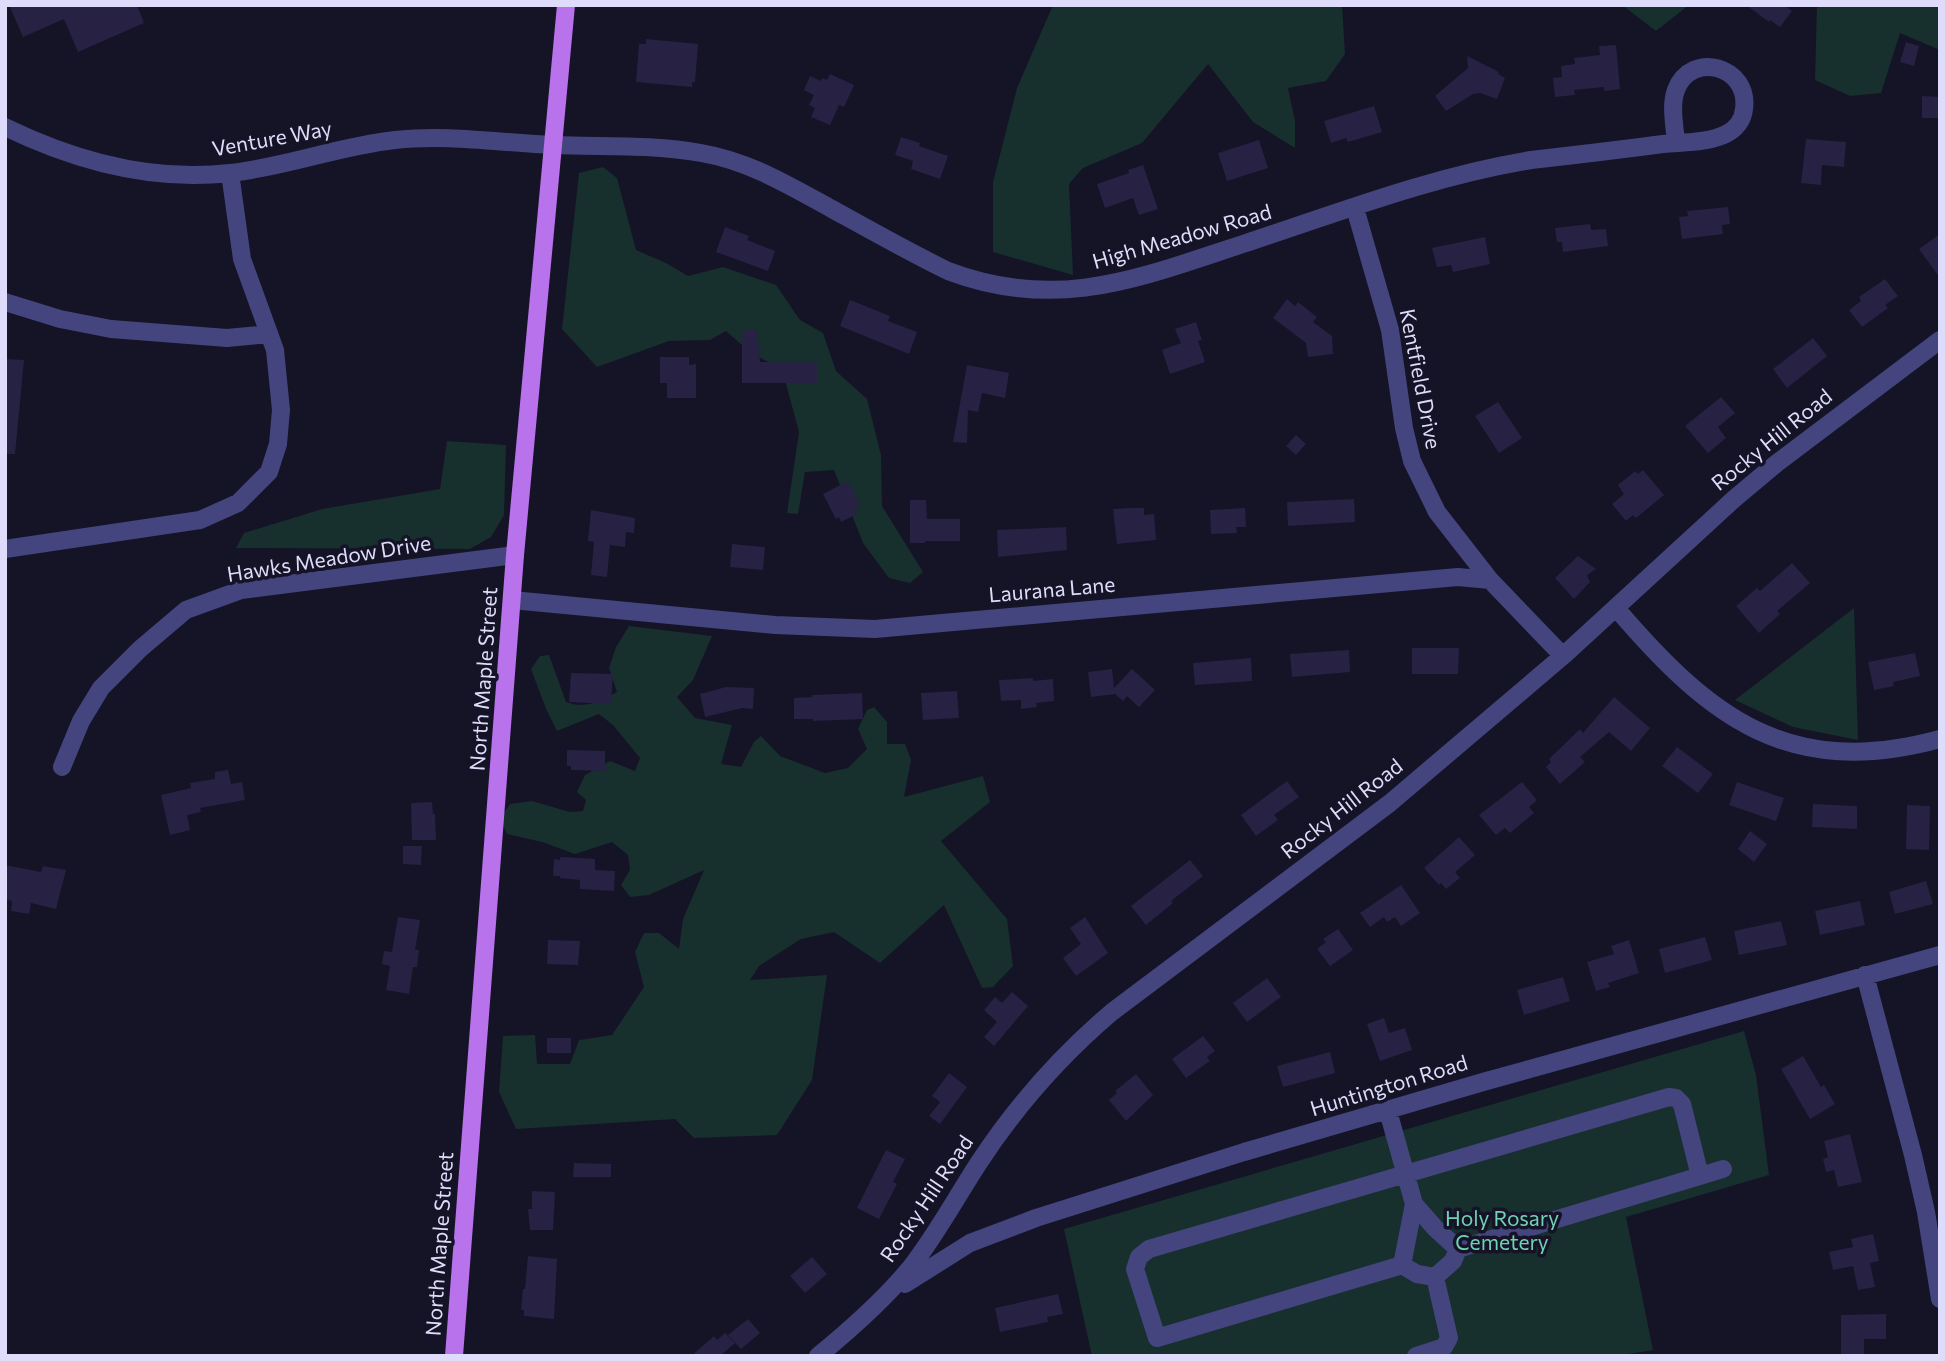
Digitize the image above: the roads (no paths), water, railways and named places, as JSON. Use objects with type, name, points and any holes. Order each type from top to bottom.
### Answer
[{"type":"main road","name":"North Maple Street","points":[[454,1356],[512,600],[566,5]]},
{"type":"street","name":"High Meadow Road","points":[[554,145],[608,144],[681,150],[737,162],[787,184],[948,271],[981,284],[1027,290],[1075,290],[1139,277],[1449,177],[1510,163],[1676,143],[1720,137],[1736,127],[1744,115],[1746,100],[1741,84],[1731,74],[1710,67],[1697,69],[1682,79],[1676,90],[1674,105],[1676,143]]},
{"type":"street","name":"Venture Way","points":[[5,127],[74,156],[162,174],[230,173],[395,140],[460,138],[554,145]]},
{"type":"street","points":[[5,549],[200,520],[238,503],[269,472],[278,444],[281,410],[275,350],[242,259],[230,173]]},
{"type":"street","name":"Kentfield Drive","points":[[1355,208],[1390,330],[1404,428],[1412,461],[1437,512],[1490,580]]},
{"type":"street","points":[[5,302],[60,319],[111,329],[228,338],[269,334]]},
{"type":"street","name":"Rocky Hill Road","points":[[818,1356],[871,1309],[912,1265],[1023,1101],[1084,1036],[1390,803],[1563,656],[1690,538],[1777,463],[1940,340]]},
{"type":"street","name":"Hawks Meadow Drive","points":[[62,767],[81,720],[102,688],[140,649],[186,610],[241,590],[516,555]]},
{"type":"street","name":"Laurana Lane","points":[[512,600],[775,625],[875,629],[1458,577],[1490,580]]},
{"type":"street","points":[[1490,580],[1563,656]]},
{"type":"street","points":[[1616,608],[1670,667],[1708,701],[1738,722],[1779,740],[1807,748],[1861,753],[1886,751],[1940,739]]},
{"type":"street","name":"Huntington Road","points":[[871,1309],[950,1254],[1007,1228],[1244,1152],[1483,1082],[1940,955]]},
{"type":"street","points":[[1865,975],[1913,1155],[1940,1299]]},
{"type":"street","points":[[1162,1356],[1135,1269],[1142,1252],[1405,1173],[1673,1097],[1682,1104],[1700,1176]]},
{"type":"street","points":[[1388,1111],[1414,1204],[1458,1249]]},
{"type":"street","points":[[1458,1249],[1723,1169]]},
{"type":"street","points":[[1402,1265],[1414,1204]]},
{"type":"street","points":[[1435,1277],[1453,1261],[1458,1249]]},
{"type":"street","points":[[1157,1338],[1402,1265],[1417,1274],[1435,1277]]},
{"type":"street","points":[[1416,1356],[1444,1347],[1449,1338],[1435,1277]]},
{"type":"park label","name":"Holy Rosary Cemetery","points":[[1502,1231]]}]
